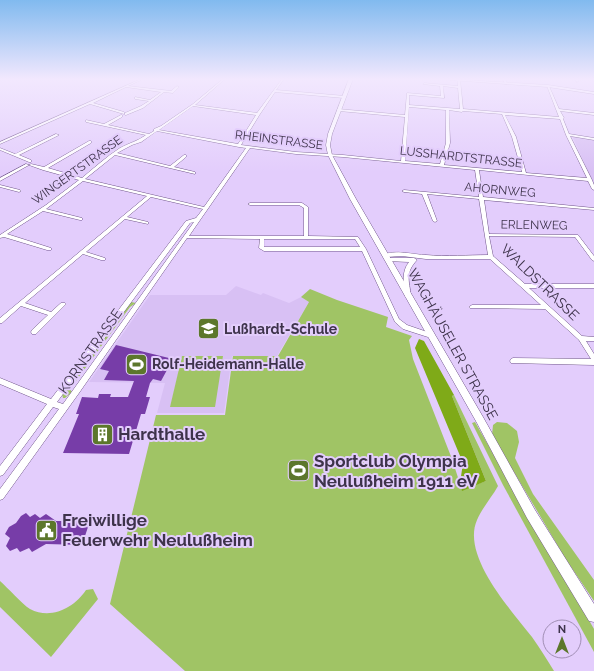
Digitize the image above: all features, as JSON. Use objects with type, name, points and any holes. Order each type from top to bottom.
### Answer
[{"type":"street","points":[[0,143],[74,110]]},
{"type":"street","points":[[116,110],[124,114]]},
{"type":"street","points":[[105,125],[133,110]]},
{"type":"street","name":"WINGERTSTRASSE","points":[[2,236],[74,186],[81,179],[115,154],[132,143],[140,141],[184,110]]},
{"type":"street","points":[[231,110],[258,114]]},
{"type":"street","points":[[240,146],[261,110]]},
{"type":"street","name":"WAGHÄUSELER STRASSE","points":[[339,110],[329,140],[328,148],[330,156],[408,296],[480,420],[531,514],[594,616]]},
{"type":"street","points":[[342,110],[406,116]]},
{"type":"street","points":[[403,161],[407,110]]},
{"type":"street","points":[[442,165],[448,144],[446,110]]},
{"type":"street","points":[[451,110],[562,118]]},
{"type":"street","points":[[558,110],[568,135],[594,189]]},
{"type":"street","points":[[561,110],[594,114]]},
{"type":"street","points":[[503,114],[514,137],[524,174]]},
{"type":"street","points":[[87,121],[149,135]]},
{"type":"street","name":"RHEINSTRASSE","points":[[155,130],[248,148],[330,156]]},
{"type":"street","points":[[16,155],[57,135]]},
{"type":"street","points":[[568,135],[594,139]]},
{"type":"street","points":[[44,169],[90,142]]},
{"type":"street","name":"KORNSTRASSE","points":[[0,496],[248,148]]},
{"type":"street","points":[[0,149],[16,155],[29,164],[44,169],[205,208]]},
{"type":"street","points":[[115,154],[194,173]]},
{"type":"street","points":[[171,167],[184,156]]},
{"type":"street","name":"LUSSHARDTSTRASSE","points":[[330,156],[403,161],[590,180]]},
{"type":"street","points":[[0,180],[29,164]]},
{"type":"street","name":"WALDSTRASSE","points":[[477,169],[487,235],[492,257],[581,338],[594,360]]},
{"type":"street","points":[[0,186],[19,191]]},
{"type":"street","name":"AHORNWEG","points":[[404,191],[594,209]]},
{"type":"street","points":[[424,193],[435,221]]},
{"type":"street","points":[[0,321],[150,195]]},
{"type":"street","points":[[250,204],[300,204],[306,207],[306,238]]},
{"type":"street","points":[[42,209],[80,220]]},
{"type":"street","points":[[123,217],[146,223]]},
{"type":"street","name":"KORNSTRASSE","points":[[0,472],[53,404],[188,222],[198,218]]},
{"type":"street","name":"ERLENWEG","points":[[487,235],[576,236],[594,259]]},
{"type":"street","points":[[2,236],[49,249]]},
{"type":"street","points":[[185,237],[356,238],[364,249],[397,320],[406,328],[431,336]]},
{"type":"street","points":[[262,238],[261,248],[264,249],[364,249]]},
{"type":"street","points":[[82,252],[103,259]]},
{"type":"street","points":[[387,258],[402,254],[426,257],[492,257]]},
{"type":"street","points":[[387,258],[414,260],[426,257]]},
{"type":"street","points":[[408,296],[406,271],[408,266],[414,260]]},
{"type":"street","points":[[525,286],[594,286]]},
{"type":"street","points":[[20,304],[52,314]]},
{"type":"street","points":[[34,332],[63,304]]},
{"type":"street","points":[[472,307],[547,307]]},
{"type":"street","points":[[581,338],[594,339]]},
{"type":"street","points":[[513,361],[594,360]]},
{"type":"street","points":[[0,381],[64,408]]},
{"type":"shaded area","points":[[572,136],[594,140],[594,184]]},
{"type":"shaded area","name":"Lußhardt-Schule","points":[[236,286],[261,295],[263,293],[289,303],[301,297],[309,302],[277,356],[232,356],[224,413],[157,413],[165,383],[89,382],[150,295],[226,295]]},
{"type":"green space","name":"Sportclub Olympia Neulußheim 1911 eV","points":[[310,289],[337,300],[388,317],[386,327],[412,336],[409,340],[413,359],[452,459],[462,490],[486,481],[452,396],[454,395],[498,486],[477,520],[474,534],[476,550],[482,566],[491,582],[541,650],[542,659],[547,659],[554,671],[185,671],[110,604],[156,415],[225,415],[233,356],[278,356],[309,302],[301,297]]},
{"type":"green space","points":[[131,302],[136,303],[130,307],[70,389],[72,392],[63,398],[62,394]]},
{"type":"green space","points":[[419,339],[424,341],[454,395],[452,396],[486,481],[462,491],[460,483],[463,463],[415,348]]},
{"type":"green space","points":[[182,356],[223,356],[215,407],[170,407]]},
{"type":"green space","points":[[475,422],[594,629],[594,652],[582,630],[582,619],[576,619],[503,485],[472,423]]},
{"type":"green space","points":[[497,422],[507,423],[517,431],[519,442],[515,458],[533,494],[594,580],[594,601],[565,558],[492,435],[493,425]]},
{"type":"green space","points":[[0,581],[27,607],[38,612],[54,613],[69,607],[86,590],[93,589],[98,599],[51,657],[0,607]]},
{"type":"building","name":"Hardthalle","points":[[116,345],[173,359],[161,381],[153,379],[150,383],[146,397],[150,397],[145,414],[141,414],[129,454],[63,453],[79,414],[76,414],[82,397],[98,398],[99,394],[111,394],[110,397],[128,397],[134,381],[104,380],[109,371],[100,369]]},
{"type":"building","name":"Freiwillige Feuerwehr Neulußheim","points":[[26,513],[30,517],[35,514],[40,518],[46,514],[56,521],[90,521],[82,545],[46,544],[32,552],[29,548],[20,552],[17,548],[10,551],[6,546],[10,538],[5,534],[9,527],[16,523],[21,516]]},
{"type":"place","name":"Lußhardt-Schule","points":[[209,329]]},
{"type":"place","name":"Rolf-Heidemann-Halle","points":[[137,364]]},
{"type":"place","name":"Hardthalle","points":[[103,434]]},
{"type":"place","name":"Sportclub Olympia Neulußheim 1911 eV","points":[[299,471]]},
{"type":"place","name":"Freiwillige Feuerwehr Neulußheim","points":[[47,530]]}]
